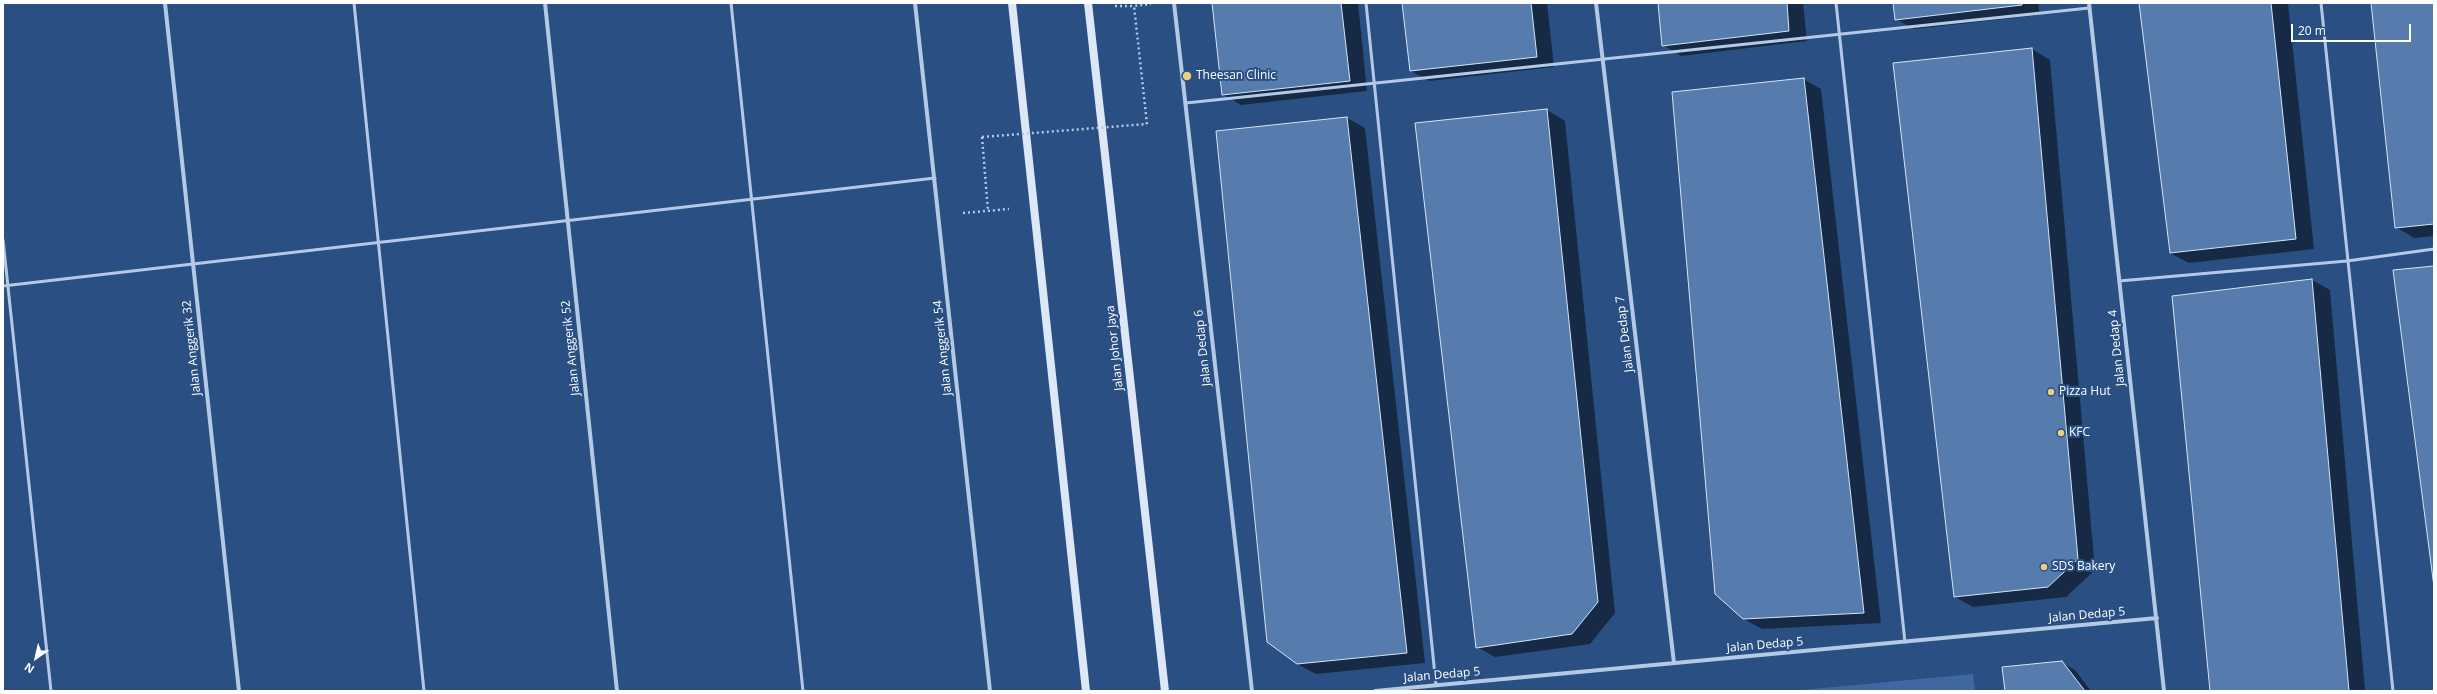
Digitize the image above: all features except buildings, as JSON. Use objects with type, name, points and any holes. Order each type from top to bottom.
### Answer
[{"type":"main road","points":[[1012,3],[1086,691]]},
{"type":"main road","name":"Jalan Johor Jaya","points":[[1088,3],[1165,691]]},
{"type":"street","name":"Jalan Anggerik 32","points":[[165,3],[239,691]]},
{"type":"street","name":"Jalan Anggerik 52","points":[[545,3],[617,691]]},
{"type":"street","name":"Jalan Anggerik 54","points":[[915,3],[990,691]]},
{"type":"street","name":"Jalan Dedap 6","points":[[1174,3],[1252,691]]},
{"type":"street","name":"Jalan Dedap 7","points":[[1596,3],[1674,663]]},
{"type":"street","name":"Jalan Dedap 4","points":[[2089,3],[2164,691]]},
{"type":"street","name":"Jalan Dedap 5","points":[[1375,691],[2157,618]]},
{"type":"lane","points":[[354,3],[424,691]]},
{"type":"lane","points":[[731,3],[803,691]]},
{"type":"lane","points":[[1366,3],[1436,685]]},
{"type":"lane","points":[[1836,3],[1905,642]]},
{"type":"lane","points":[[2321,3],[2393,691]]},
{"type":"lane","points":[[1186,103],[2089,8]]},
{"type":"lane","points":[[3,286],[935,178]]},
{"type":"lane","points":[[3,240],[51,691]]},
{"type":"lane","points":[[2119,281],[2348,261],[2434,249]]},
{"type":"path","points":[[988,211],[982,137],[1147,124],[1134,6],[1158,4]]},
{"type":"shaded area","points":[[1973,674],[1975,691],[1791,691]]},
{"type":"place","name":"Theesan Clinic","points":[[1187,76]]},
{"type":"place","name":"Pizza Hut","points":[[2051,392]]},
{"type":"place","name":"KFC","points":[[2061,433]]},
{"type":"place","name":"SDS Bakery","points":[[2044,567]]}]
